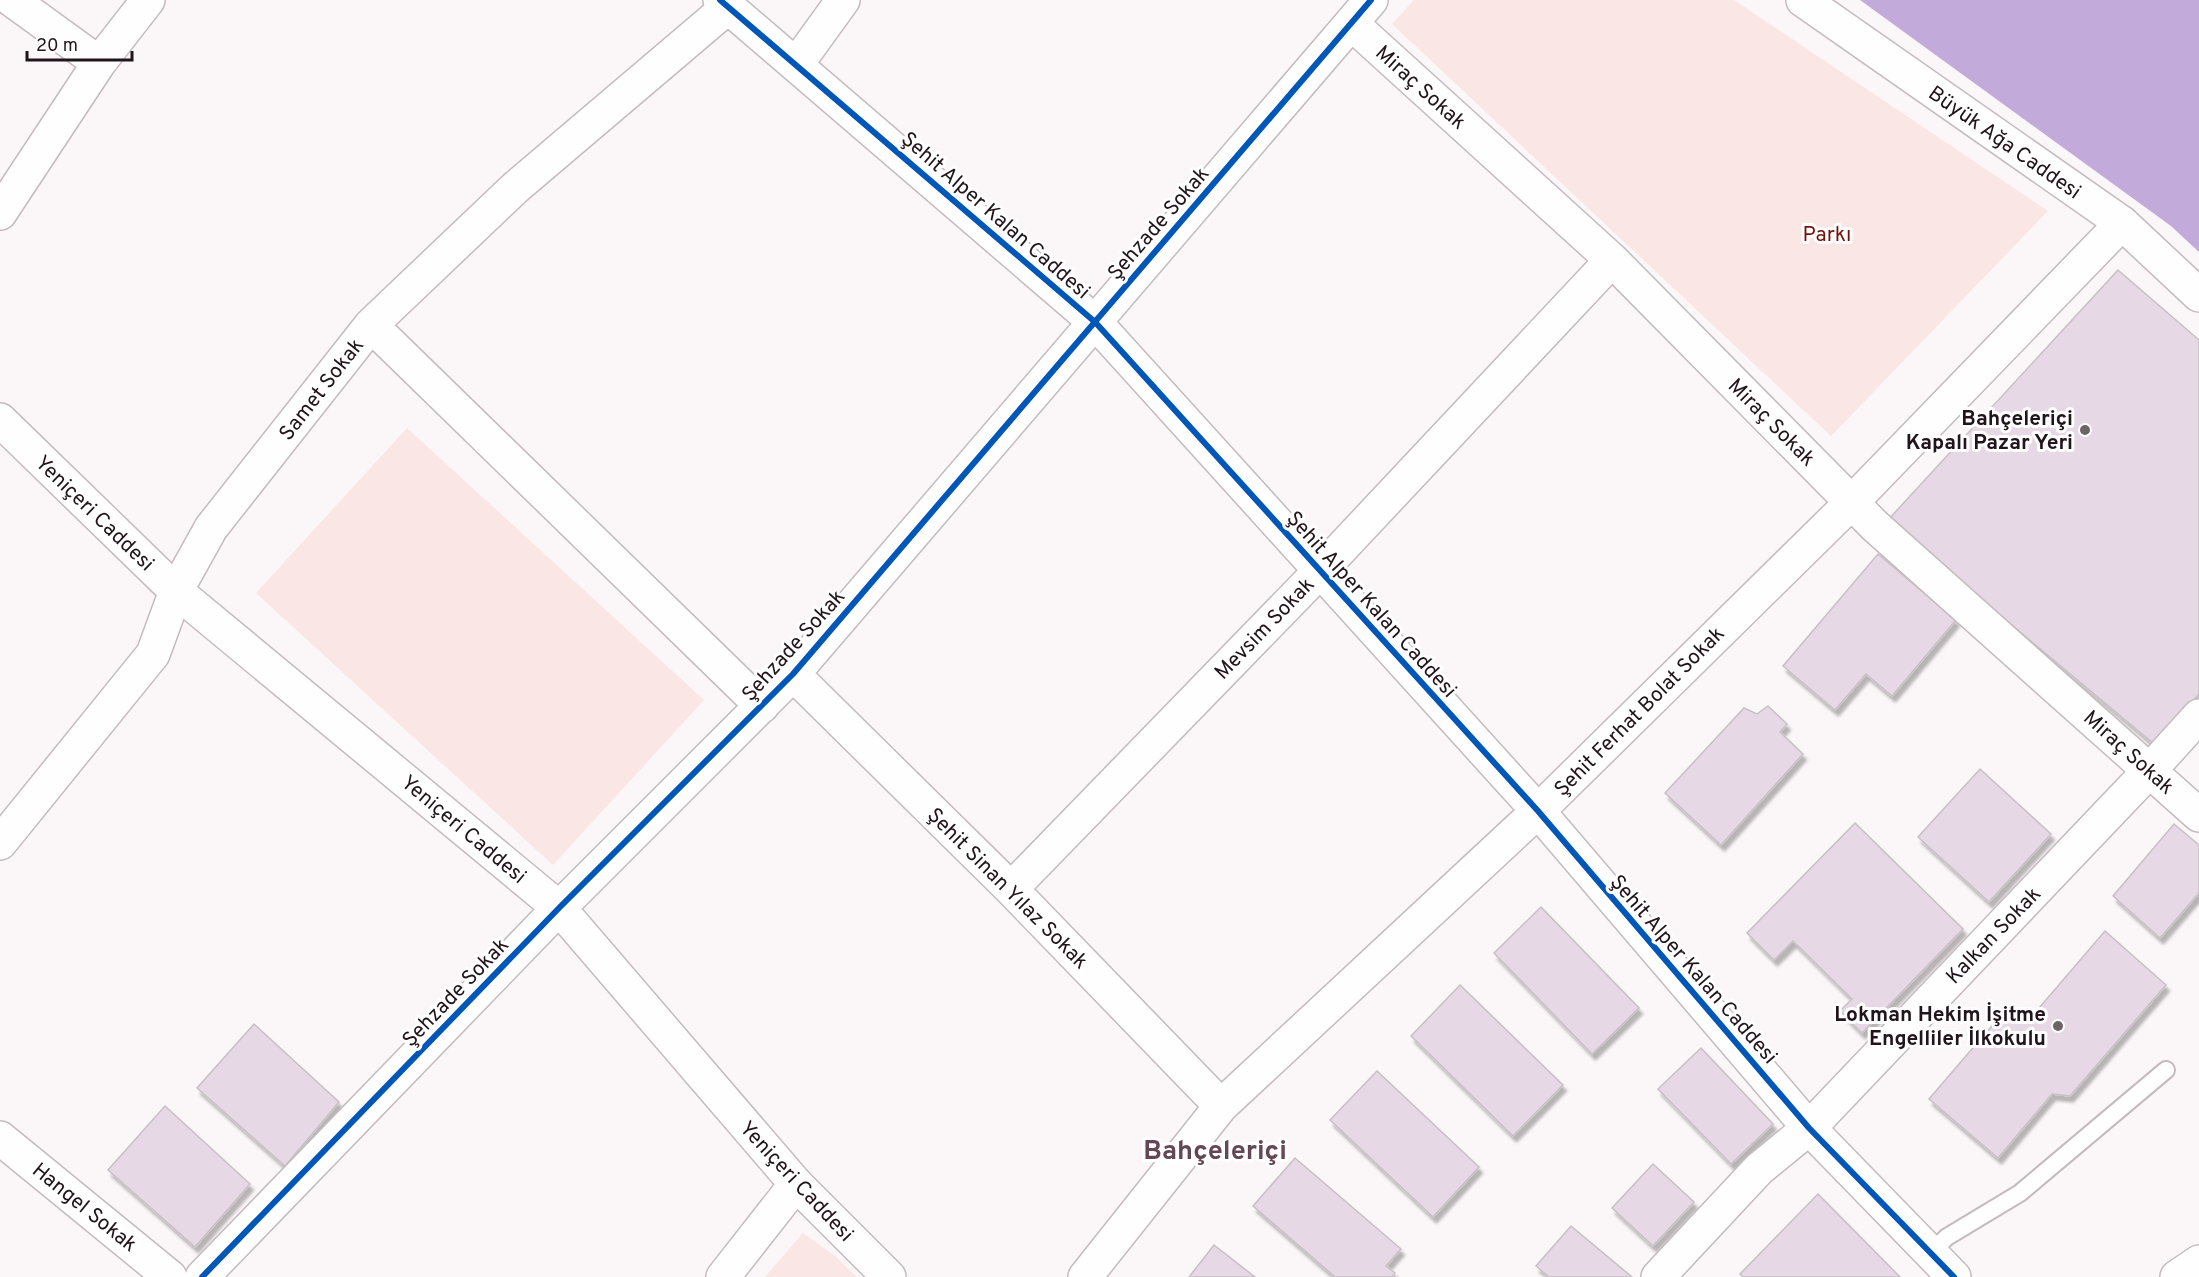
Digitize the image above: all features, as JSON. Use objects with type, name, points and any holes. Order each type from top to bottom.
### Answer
[{"type":"street","points":[[12,0],[99,63]]},
{"type":"street","points":[[0,213],[99,63],[148,0]]},
{"type":"street","points":[[796,65],[843,0]]},
{"type":"street","name":"Büyük Ağa Caddesi","points":[[1803,0],[2122,224],[2199,295]]},
{"type":"street","name":"Şehit Alper Kalan Caddesi","points":[[724,4],[1095,322],[1538,811],[1809,1128],[1954,1277]]},
{"type":"street","name":"Samet Sokak","points":[[0,843],[153,654],[176,591],[211,528],[371,325],[515,188],[724,4]]},
{"type":"street","name":"Miraç Sokak","points":[[1361,12],[1612,260],[1851,503],[2199,815]]},
{"type":"street","name":"Şehzade Sokak","points":[[202,1277],[559,908],[793,674],[1361,12]]},
{"type":"street","name":"Şehit Ferhat Bolat Sokak","points":[[1085,1277],[1221,1106],[1538,811],[1851,503],[2122,224]]},
{"type":"street","name":"Mevsim Sokak","points":[[1011,889],[1320,571],[1612,260]]},
{"type":"street","points":[[371,325],[762,706]]},
{"type":"street","name":"Yeniçeri Caddesi","points":[[0,420],[176,591],[559,908],[796,1184],[890,1277]]},
{"type":"street","name":"Şehit Sinan Yılaz Sokak","points":[[793,674],[1011,889],[1221,1106]]},
{"type":"street","name":"Kalkan Sokak","points":[[1658,1277],[1758,1169],[1809,1128],[2199,716]]},
{"type":"street","name":"Hangel Sokak","points":[[0,1138],[170,1277]]},
{"type":"street","points":[[723,1277],[796,1184]]},
{"type":"street","points":[[2177,1277],[2199,1262]]},
{"type":"lane","points":[[1930,1253],[1947,1237],[2020,1193],[2166,1070]]},
{"type":"green space","name":"Parkı","points":[[1414,0],[1734,0],[2048,211],[1831,436],[1392,24]]},
{"type":"green space","points":[[407,428],[704,700],[553,865],[256,593]]},
{"type":"green space","points":[[803,1233],[835,1256],[857,1277],[765,1277]]},
{"type":"shaded area","points":[[1860,0],[2199,0],[2199,252],[2171,226]]},
{"type":"building","name":"Bahçeleriçi Kapalı Pazar Yeri","points":[[2118,270],[2199,340],[2199,694],[2154,744],[1887,521]]},
{"type":"building","points":[[1878,554],[1956,620],[1892,696],[1866,674],[1835,710],[1783,666]]},
{"type":"building","points":[[1768,706],[1787,724],[1780,732],[1803,754],[1721,845],[1665,793],[1744,708],[1757,714]]},
{"type":"building","points":[[1980,769],[2051,834],[1989,902],[1918,837]]},
{"type":"building","points":[[1855,823],[1963,929],[1862,1033],[1840,1011],[1852,999],[1793,941],[1774,960],[1747,933]]},
{"type":"building","points":[[2174,824],[2199,845],[2199,893],[2160,938],[2113,896]]},
{"type":"building","points":[[1541,907],[1639,1008],[1592,1054],[1494,953]]},
{"type":"building","points":[[2105,931],[2166,985],[2070,1096],[2052,1094],[1998,1158],[1929,1099],[2009,1006],[2033,1015]]},
{"type":"building","points":[[1460,985],[1563,1085],[1513,1136],[1411,1036]]},
{"type":"building","points":[[254,1024],[339,1102],[285,1166],[197,1088]]},
{"type":"building","points":[[1701,1048],[1773,1124],[1731,1164],[1658,1089]]},
{"type":"building","points":[[1377,1071],[1479,1167],[1433,1217],[1330,1120]]},
{"type":"building","points":[[165,1106],[250,1184],[195,1247],[108,1170]]},
{"type":"building","points":[[1295,1158],[1401,1249],[1386,1266],[1395,1273],[1392,1277],[1335,1277],[1253,1206]]},
{"type":"building","points":[[1653,1164],[1694,1202],[1653,1246],[1612,1208]]},
{"type":"building","points":[[1818,1194],[1900,1277],[1743,1277],[1740,1274]]},
{"type":"building","points":[[1571,1226],[1632,1277],[1549,1277],[1536,1266]]},
{"type":"building","points":[[1214,1245],[1255,1277],[1189,1277]]},
{"type":"cycle path","points":[[720,0],[1095,322],[1538,811],[1809,1128],[1954,1277]]},
{"type":"cycle path","points":[[202,1277],[559,908],[793,674],[1371,0]]},
{"type":"place","name":"Bahçeleriçi Kapalı Pazar Yeri","points":[[2085,430]]},
{"type":"place","name":"Lokman Hekim İşitme Engelliler İlkokulu","points":[[2058,1026]]},
{"type":"district","name":"Bahçeleriçi","points":[[1215,1150]]}]
